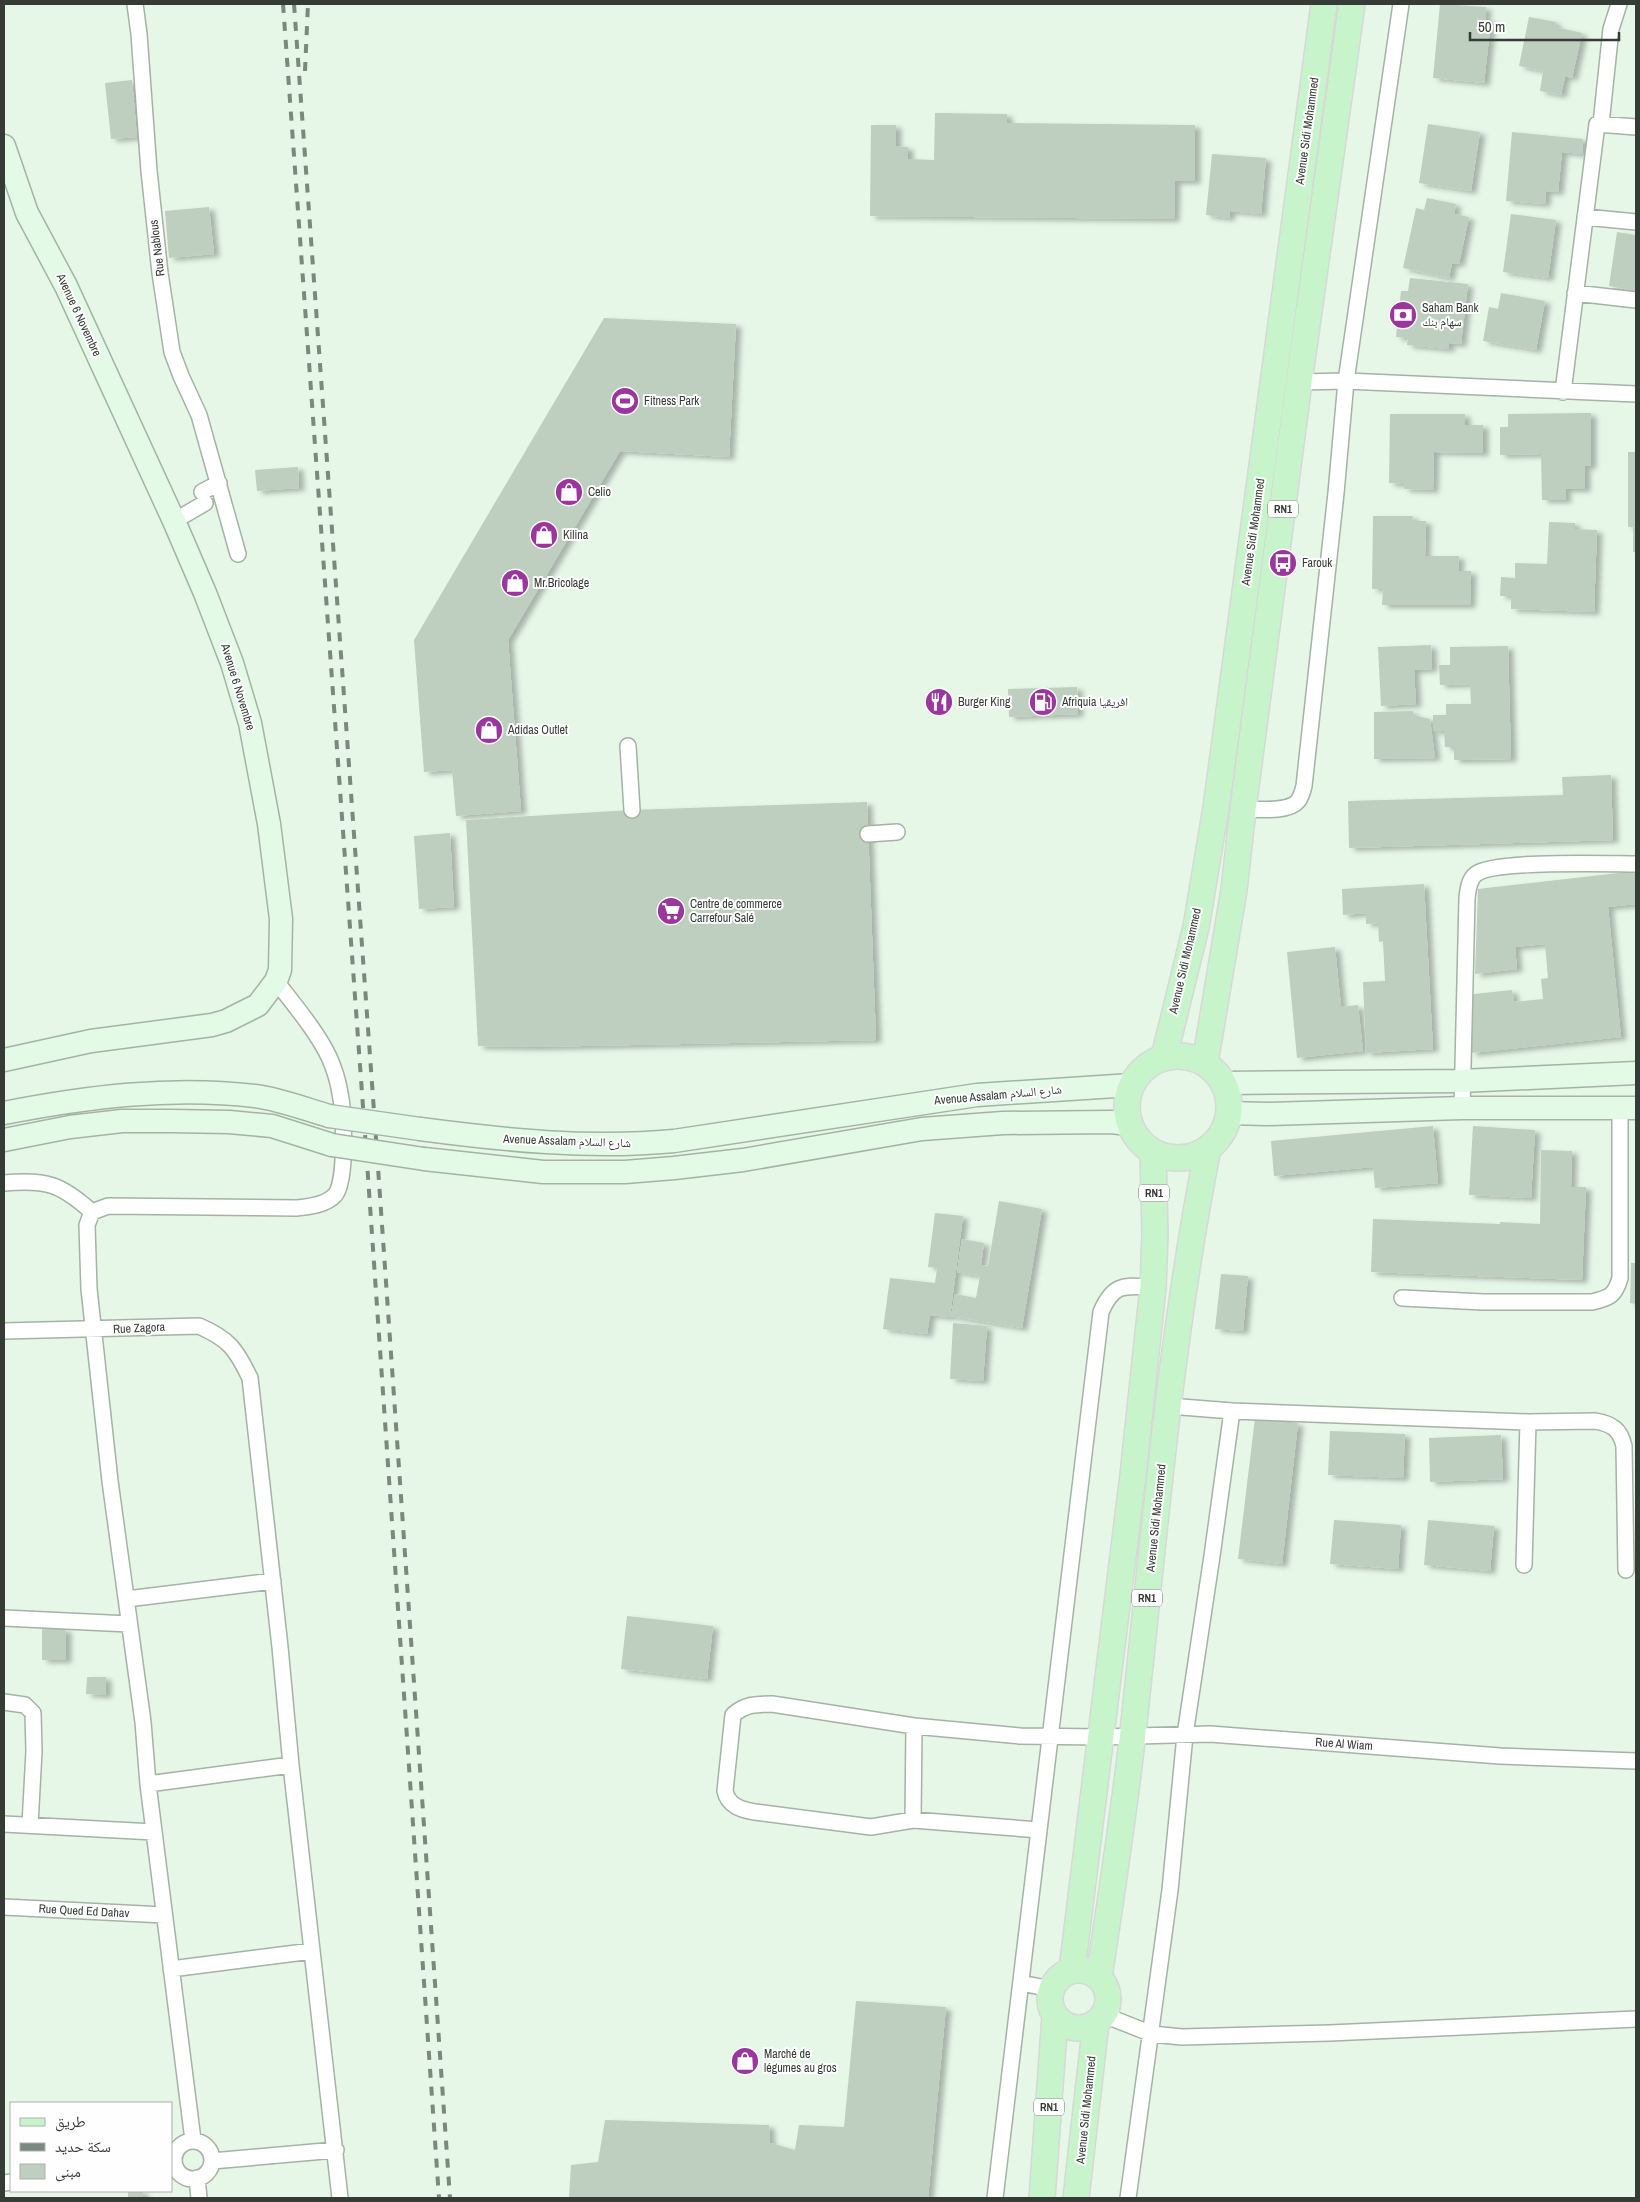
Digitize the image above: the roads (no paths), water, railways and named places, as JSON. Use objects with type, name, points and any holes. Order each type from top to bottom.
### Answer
[{"type":"main road","name":"Avenue Sidi Mohammed","points":[[1164,1057],[1196,927],[1216,808],[1324,4]]},
{"type":"main road","name":"Avenue Sidi Mohammed","points":[[1205,1062],[1234,890],[1299,382],[1352,4]]},
{"type":"main road","points":[[1184,1056],[1205,1062],[1214,1069],[1224,1083],[1229,1097],[1229,1113],[1224,1130],[1208,1148],[1198,1154],[1181,1158],[1169,1157],[1153,1152],[1136,1138],[1129,1124],[1127,1101],[1131,1085],[1146,1066],[1164,1057],[1184,1056]]},
{"type":"main road","name":"Avenue Sidi Mohammed","points":[[1100,1978],[1132,1735],[1169,1406],[1187,1271],[1208,1148]]},
{"type":"main road","name":"RN1","points":[[1072,1970],[1153,1287],[1155,1234],[1153,1152]]},
{"type":"main road","points":[[1051,1989],[1059,1977],[1072,1970],[1087,1971],[1100,1978]]},
{"type":"main road","name":"RN1","points":[[1100,1978],[1107,1990],[1108,2004],[1100,2018]]},
{"type":"main road","name":"RN1","points":[[1042,2198],[1055,2016],[1050,2003],[1051,1989]]},
{"type":"main road","points":[[1055,2016],[1067,2026],[1082,2028],[1100,2018]]},
{"type":"main road","name":"Avenue Sidi Mohammed","points":[[1076,2198],[1100,2018]]},
{"type":"street","name":"Rue Nablous","points":[[135,4],[140,44],[149,171],[158,255],[171,344],[181,376],[200,414],[238,554]]},
{"type":"street","points":[[1243,809],[1275,810],[1294,804],[1300,797],[1304,786],[1336,493],[1346,381],[1401,4]]},
{"type":"street","points":[[1601,124],[1611,29],[1619,4]]},
{"type":"street","points":[[1563,392],[1597,124],[1636,127]]},
{"type":"street","name":"Avenue 6 Novembre","points":[[4,146],[27,213],[66,286],[174,521],[232,663],[250,724],[269,824],[281,919],[280,970],[276,982],[258,1005],[212,1026],[92,1041],[4,1060]]},
{"type":"street","points":[[4,185],[27,213]]},
{"type":"street","points":[[1585,217],[1636,222]]},
{"type":"street","points":[[1575,293],[1636,300]]},
{"type":"street","points":[[1299,382],[1346,381],[1636,394]]},
{"type":"street","points":[[174,521],[219,484]]},
{"type":"street","points":[[628,746],[632,810]]},
{"type":"street","points":[[868,834],[897,832]]},
{"type":"street","points":[[1462,1108],[1461,1081],[1467,898],[1468,887],[1475,874],[1504,866],[1636,864]]},
{"type":"street","points":[[192,2140],[148,1784],[143,1722],[110,1481],[89,1289],[87,1225],[92,1212],[108,1206],[296,1208],[312,1207],[328,1200],[337,1193],[344,1167],[341,1095],[336,1077],[327,1054],[307,1022],[276,982]]},
{"type":"street","points":[[1224,1083],[1461,1081],[1636,1073]]},
{"type":"street","name":"Avenue Assalam شارع السلام","points":[[4,1113],[114,1096],[204,1092],[257,1096],[329,1116],[505,1140],[630,1144],[674,1141],[977,1094],[1131,1085]]},
{"type":"street","points":[[1229,1113],[1267,1114],[1462,1108],[1628,1108],[1620,1278],[1612,1295],[1606,1299],[1592,1302],[1483,1302],[1402,1298]]},
{"type":"street","points":[[4,1140],[70,1127],[122,1121],[229,1122],[272,1126],[332,1145],[424,1159],[543,1172],[625,1172],[744,1160],[922,1129],[1003,1123],[1111,1122],[1129,1124]]},
{"type":"street","points":[[4,1183],[44,1183],[57,1186],[92,1212]]},
{"type":"street","points":[[995,2198],[1101,1312],[1106,1300],[1114,1290],[1124,1286],[1153,1287]]},
{"type":"street","name":"Rue Zagora","points":[[4,1331],[199,1326],[211,1331],[233,1347],[250,1378],[273,1582]]},
{"type":"street","points":[[1169,1406],[1232,1411],[1528,1422],[1595,1421],[1614,1427],[1622,1436],[1631,1498],[1626,1570]]},
{"type":"street","points":[[1128,2198],[1152,2034],[1170,1890],[1184,1734],[1212,1556],[1232,1411]]},
{"type":"street","points":[[1524,1565],[1528,1422]]},
{"type":"street","points":[[127,1599],[273,1582],[291,1765],[340,2198]]},
{"type":"street","points":[[4,1618],[129,1624]]},
{"type":"street","points":[[4,1702],[25,1705],[33,1713],[34,1751],[30,1825]]},
{"type":"street","name":"Rue Al Wiam","points":[[913,1820],[871,1827],[755,1812],[732,1804],[725,1791],[733,1715],[752,1704],[772,1704],[914,1726],[1020,1736],[1101,1737],[1210,1734],[1500,1756],[1636,1761]]},
{"type":"street","points":[[914,1726],[913,1820],[1039,1830]]},
{"type":"street","points":[[148,1784],[291,1765]]},
{"type":"street","points":[[4,1824],[154,1832]]},
{"type":"street","name":"Rue Qued Ed Dahav","points":[[4,1907],[164,1915]]},
{"type":"street","points":[[170,1969],[312,1951]]},
{"type":"street","points":[[1021,1984],[1051,1989]]},
{"type":"street","points":[[1100,2018],[1152,2034],[1182,2037],[1636,2019]]},
{"type":"street","points":[[192,2140],[207,2146],[212,2160],[208,2172],[191,2179],[182,2176],[172,2163],[177,2149],[182,2144],[192,2140]]},
{"type":"street","points":[[212,2160],[336,2150]]},
{"type":"street","points":[[197,2178],[199,2198]]},
{"type":"railway","points":[[283,4],[366,1148],[439,2198]]},
{"type":"railway","points":[[294,4],[450,2198]]},
{"type":"railway","points":[[305,71],[308,4]]},
{"type":"place","name":"Saham Bank سهام بنك","points":[[1403,315]]},
{"type":"place","name":"Fitness Park","points":[[625,401]]},
{"type":"place","name":"Celio","points":[[569,492]]},
{"type":"place","name":"Kilina","points":[[544,535]]},
{"type":"place","name":"Farouk","points":[[1283,563]]},
{"type":"place","name":"Mr.Bricolage","points":[[515,583]]},
{"type":"place","name":"Burger King","points":[[939,702]]},
{"type":"place","name":"Afriquia افريقيا","points":[[1043,702]]},
{"type":"place","name":"Adidas Outlet","points":[[489,730]]},
{"type":"place","name":"Centre de commerce Carrefour Salé","points":[[671,911]]},
{"type":"place","name":"Marché de légumes au gros","points":[[745,2061]]}]
